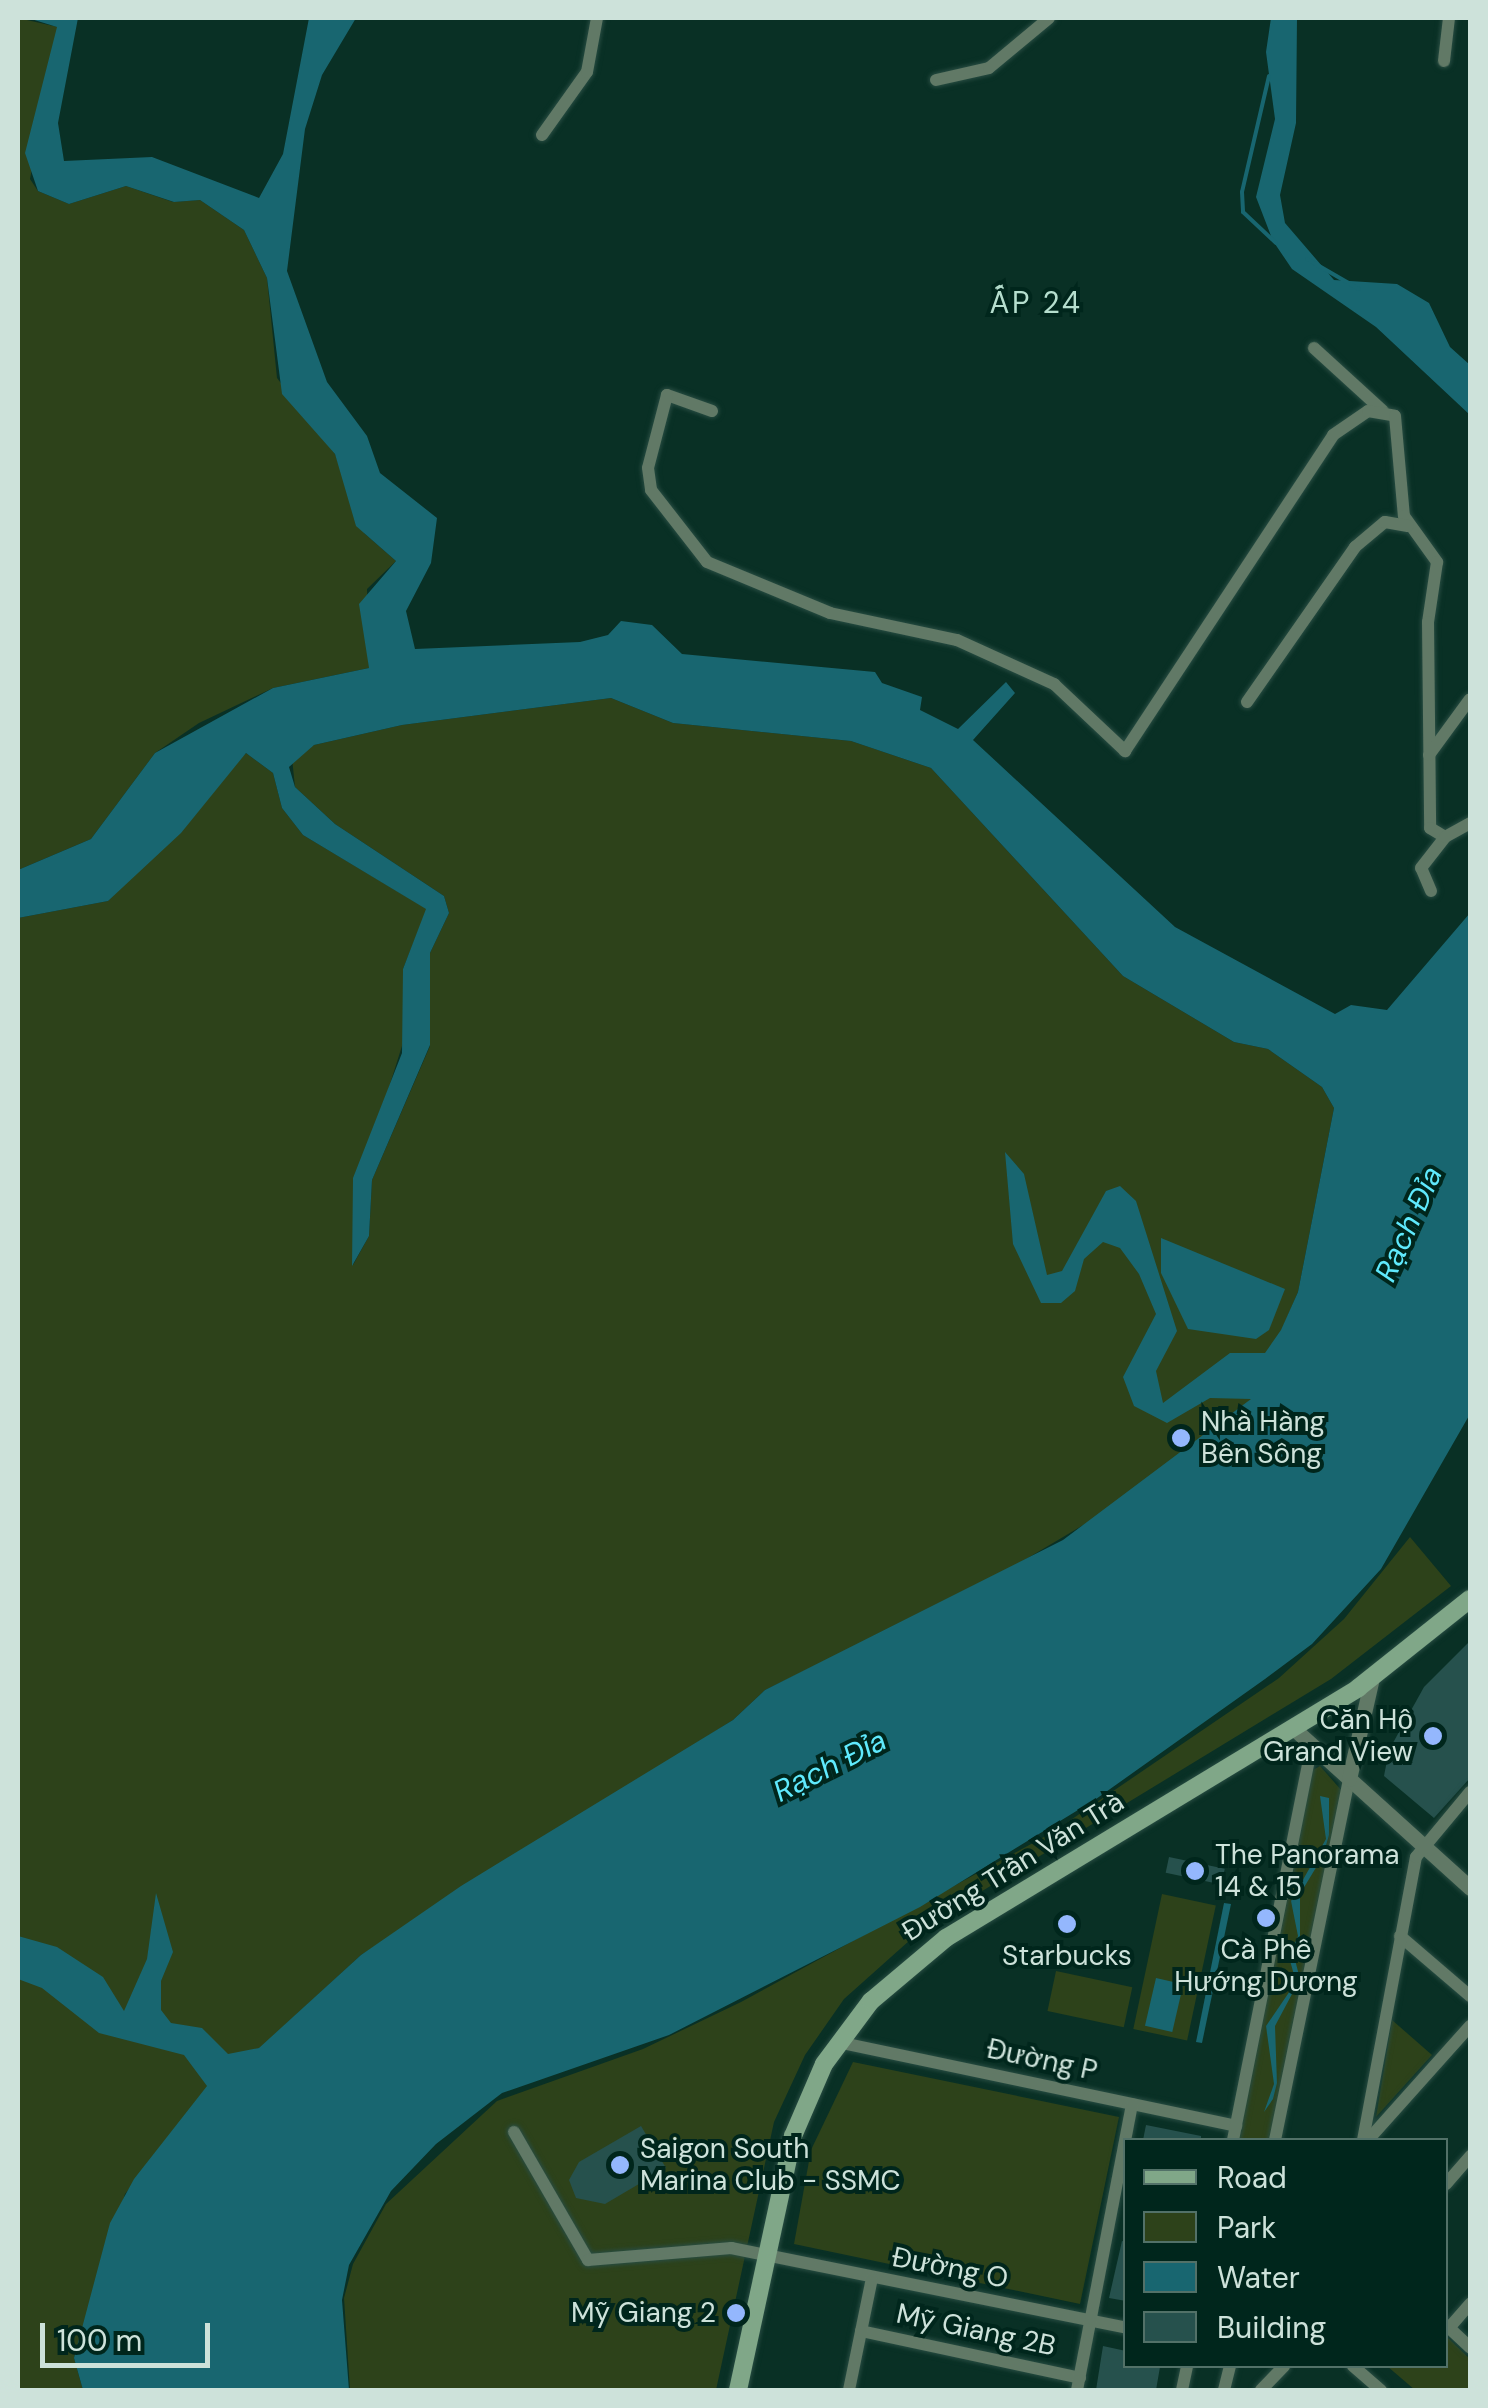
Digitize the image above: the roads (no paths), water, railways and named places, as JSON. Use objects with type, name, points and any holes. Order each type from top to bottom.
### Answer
[{"type":"main road","name":"Đường Trần Văn Trà","points":[[738,2390],[792,2136],[838,2042],[885,1986],[938,1944],[1372,1678],[1470,1599]]},
{"type":"street","points":[[542,134],[587,72],[597,18]]},
{"type":"street","points":[[936,80],[990,68],[1049,18]]},
{"type":"street","points":[[1444,60],[1449,18]]},
{"type":"street","points":[[1314,348],[1400,428],[1408,526],[1436,562],[1430,828],[1444,837]]},
{"type":"street","points":[[712,410],[667,394],[648,468],[651,490],[707,562],[830,613],[990,655],[1068,694],[1125,752],[1333,435],[1383,411]]},
{"type":"street","points":[[1247,702],[1355,546],[1385,522],[1408,526]]},
{"type":"street","points":[[1429,756],[1470,699]]},
{"type":"street","points":[[1431,892],[1420,868],[1444,837],[1470,824]]},
{"type":"street","points":[[1276,2138],[1372,1678]]},
{"type":"street","points":[[1292,1727],[1470,1888]]},
{"type":"street","points":[[1233,2138],[1312,1746]]},
{"type":"street","points":[[1366,2138],[1400,1936],[1423,1845],[1470,1792]]},
{"type":"street","points":[[1400,1936],[1470,1996]]},
{"type":"street","points":[[1368,2138],[1470,2026]]},
{"type":"street","name":"Đường P","points":[[838,2042],[1236,2126]]},
{"type":"street","points":[[1125,2138],[1132,2104]]},
{"type":"street","name":"Đường O","points":[[514,2132],[585,2259],[731,2248],[1123,2327]]},
{"type":"street","points":[[1078,2384],[1086,2321],[1123,2146]]},
{"type":"street","points":[[1448,2182],[1470,2156]]},
{"type":"street","points":[[849,2390],[872,2278]]},
{"type":"street","points":[[1448,2325],[1470,2304]]},
{"type":"street","points":[[1448,2327],[1470,2347]]},
{"type":"street","name":"Mỹ Giang 2B","points":[[861,2331],[1078,2384]]},
{"type":"street","points":[[1262,2390],[1282,2368]]},
{"type":"street","points":[[1354,2368],[1380,2390]]},
{"type":"water","name":"Rạch Đỉa","points":[[28,18],[78,18],[58,123],[64,161],[152,157],[259,198],[283,154],[309,18],[356,18],[322,75],[305,129],[287,271],[327,382],[367,436],[380,473],[437,518],[431,563],[406,611],[415,649],[580,642],[608,635],[621,621],[652,625],[682,654],[875,672],[882,683],[922,697],[920,710],[958,729],[1006,682],[1015,693],[973,740],[1175,927],[1335,1014],[1351,1005],[1387,1010],[1470,913],[1470,1414],[1381,1569],[1312,1644],[1265,1679],[1096,1799],[920,1907],[669,2035],[502,2093],[436,2144],[391,2191],[349,2265],[342,2300],[349,2390],[83,2390],[74,2358],[110,2223],[134,2179],[207,2086],[184,2055],[99,2033],[42,1988],[18,1979],[18,1936],[57,1947],[103,1977],[124,2011],[147,1959],[156,1893],[173,1952],[161,1981],[161,2010],[171,2023],[202,2028],[228,2054],[259,2048],[361,1955],[461,1886],[733,1720],[765,1690],[1063,1540],[1251,1399],[1210,1398],[1167,1423],[1134,1406],[1123,1377],[1156,1314],[1139,1274],[1120,1248],[1103,1242],[1084,1259],[1075,1291],[1061,1303],[1041,1303],[1013,1244],[1005,1152],[1024,1174],[1047,1275],[1062,1271],[1106,1191],[1120,1186],[1136,1201],[1177,1331],[1156,1371],[1163,1403],[1230,1353],[1265,1353],[1281,1330],[1298,1292],[1334,1108],[1322,1087],[1268,1049],[1234,1042],[1123,976],[931,768],[851,741],[673,723],[611,698],[402,725],[314,745],[289,767],[295,787],[335,824],[444,896],[449,913],[430,953],[430,1045],[372,1180],[369,1236],[352,1266],[353,1178],[402,1053],[403,969],[426,909],[303,835],[282,808],[273,773],[246,753],[181,833],[108,901],[18,918],[18,870],[91,839],[155,753],[273,688],[369,668],[359,604],[396,561],[356,526],[335,454],[282,394],[267,278],[244,230],[200,200],[174,202],[126,186],[69,204],[38,191],[25,153],[57,27]]},
{"type":"water","points":[[1271,18],[1297,18],[1296,123],[1280,195],[1285,223],[1334,280],[1397,284],[1429,303],[1450,347],[1470,365],[1470,415],[1376,327],[1292,269],[1273,241],[1256,197],[1275,119],[1266,52]]},
{"type":"water","points":[[1161,1238],[1285,1289],[1269,1330],[1256,1339],[1188,1329],[1161,1273]]},
{"type":"water","points":[[1320,1796],[1329,1798],[1329,1835],[1323,1856],[1300,1894],[1300,1941],[1294,1956],[1300,1979],[1275,2026],[1277,2083],[1264,2112],[1274,2084],[1266,2026],[1296,1982],[1289,1957],[1298,1936],[1291,1901],[1326,1839]]},
{"type":"water","points":[[1224,1903],[1231,1904],[1202,2043],[1196,2042]]},
{"type":"water","points":[[1156,1978],[1183,1984],[1172,2032],[1145,2026]]},
{"type":"waterway","points":[[1269,76],[1242,192],[1243,212],[1276,243]]},
{"type":"waterway","points":[[1307,259],[1359,289]]},
{"type":"place","name":"Nhà Hàng Bên Sông","points":[[1181,1438]]},
{"type":"place","name":"Căn Hộ Grand View","points":[[1433,1736]]},
{"type":"place","name":"The Panorama 14 & 15","points":[[1195,1871]]},
{"type":"place","name":"Cà Phê Hướng Dương","points":[[1266,1918]]},
{"type":"place","name":"Starbucks","points":[[1067,1924]]},
{"type":"place","name":"Saigon South Marina Club - SSMC","points":[[620,2165]]},
{"type":"place","name":"Mỹ Giang 2","points":[[736,2313]]},
{"type":"district","name":"ẤP 24","points":[[1036,303]]}]
